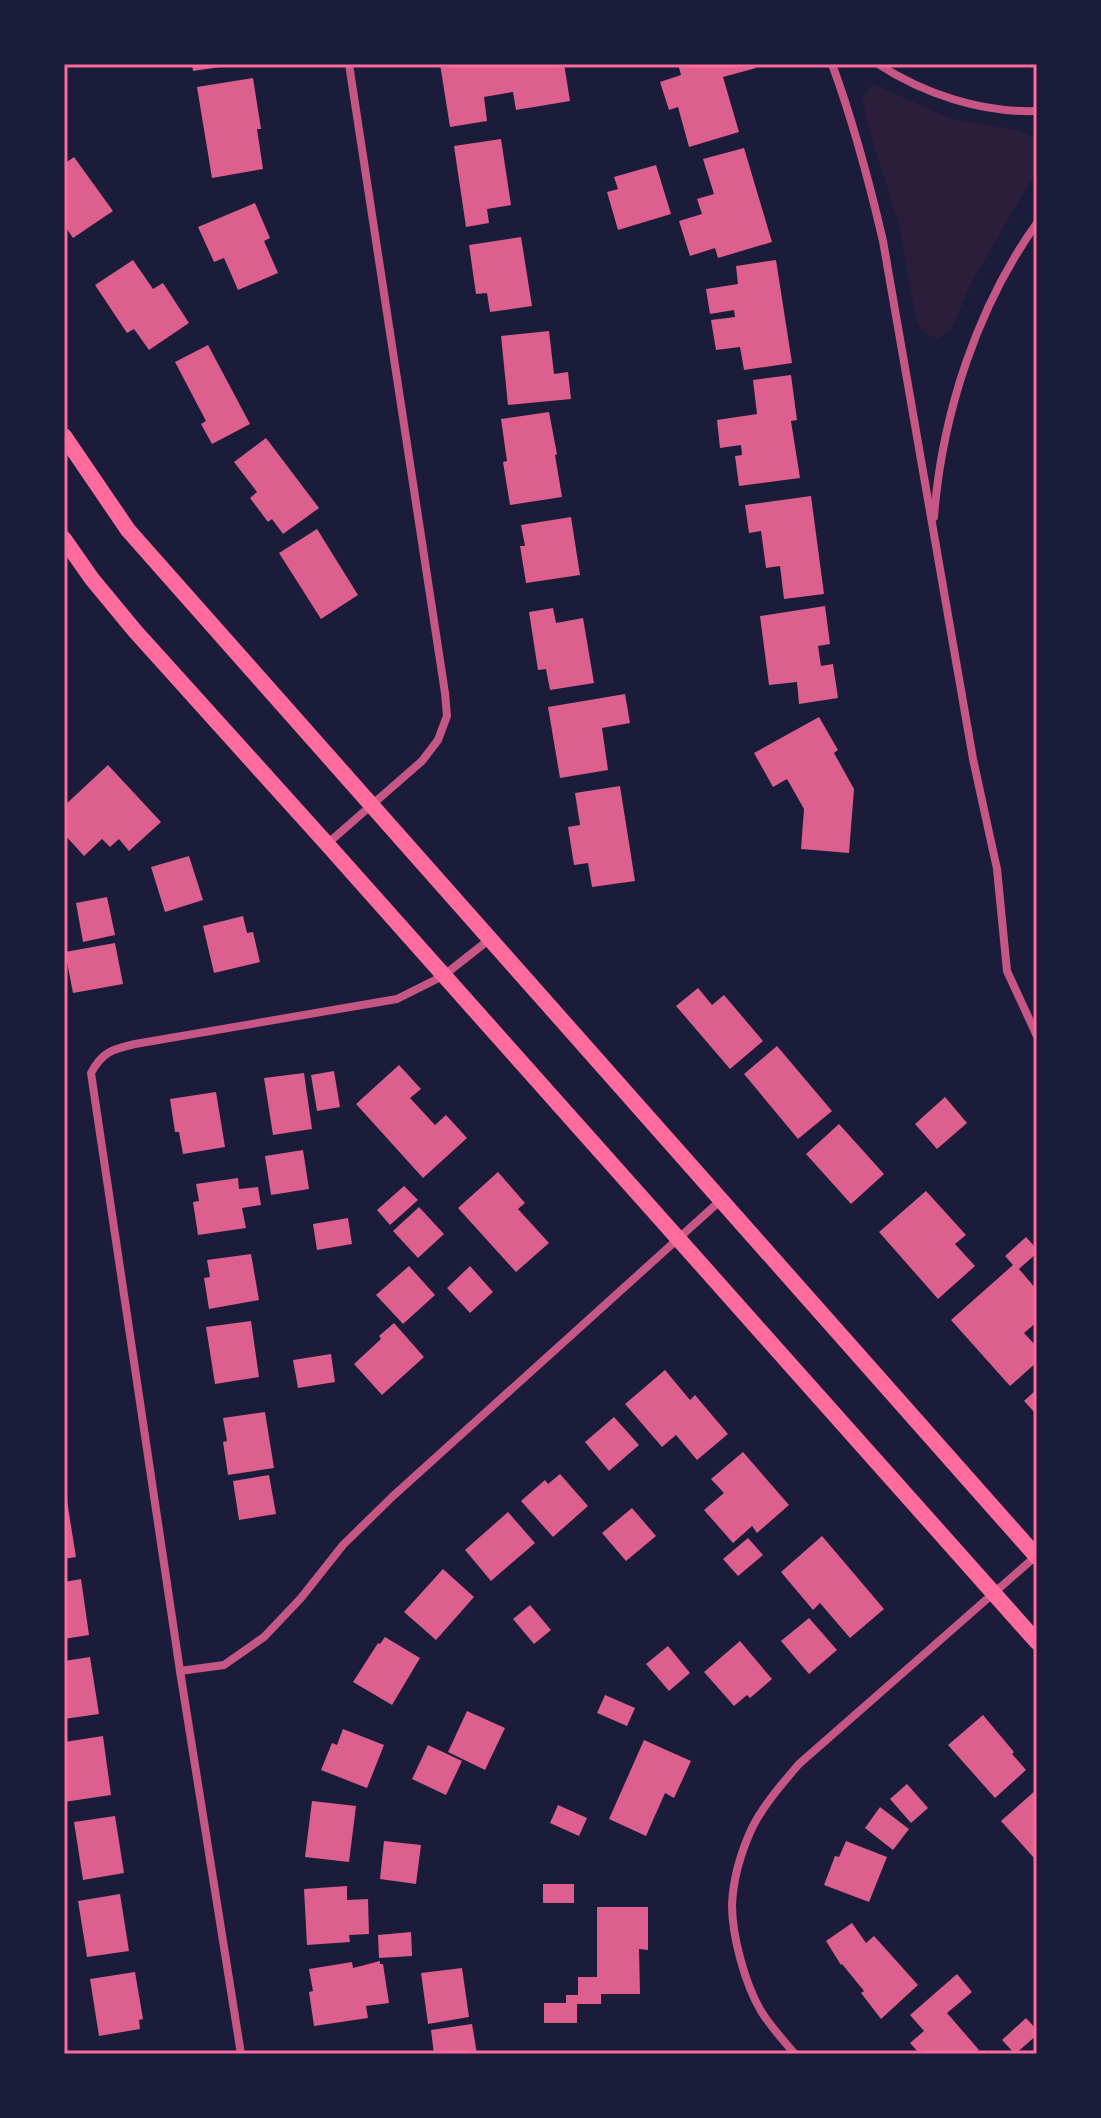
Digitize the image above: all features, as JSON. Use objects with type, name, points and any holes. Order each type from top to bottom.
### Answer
[{"type":"main road","points":[[64,436],[128,530],[1037,1557]]},
{"type":"main road","points":[[64,539],[135,631],[1037,1642]]},
{"type":"street","points":[[327,844],[422,761],[438,740],[447,716],[349,64]]},
{"type":"street","points":[[832,64],[845,99],[883,241],[973,759],[997,869],[1007,971],[1037,1036]]},
{"type":"street","points":[[878,64],[925,90],[973,105],[1037,111]]},
{"type":"street","points":[[933,530],[949,424],[967,363],[990,303],[1037,223]]},
{"type":"street","points":[[241,2054],[180,1671],[91,1073],[98,1059],[115,1049],[135,1044],[397,999],[443,976],[490,939]]},
{"type":"street","points":[[180,1671],[224,1665],[264,1637],[301,1598],[343,1545],[392,1497],[722,1200]]},
{"type":"street","points":[[795,2054],[760,2010],[746,1977],[735,1935],[732,1904],[739,1861],[753,1826],[799,1764],[1037,1557]]},
{"type":"shaded area","points":[[873,84],[949,118],[1018,130],[1037,139],[1037,173],[970,285],[952,329],[939,339],[924,333],[916,320],[900,229],[862,98]]},
{"type":"building","points":[[192,64],[227,64],[227,66],[193,71]]},
{"type":"building","points":[[440,64],[564,64],[570,101],[516,110],[513,92],[484,97],[487,121],[450,127]]},
{"type":"building","points":[[678,64],[755,64],[756,68],[723,77],[739,132],[689,147],[678,107],[669,110],[660,82],[681,75]]},
{"type":"building","points":[[253,78],[263,169],[212,178],[197,87]]},
{"type":"building","points":[[501,139],[511,205],[487,209],[489,223],[466,227],[454,146]]},
{"type":"building","points":[[744,148],[772,242],[718,258],[715,248],[690,256],[679,221],[702,214],[697,199],[714,194],[703,159]]},
{"type":"building","points":[[74,157],[113,211],[73,238],[64,225],[64,164]]},
{"type":"building","points":[[656,165],[671,214],[618,230],[607,192],[618,189],[614,177]]},
{"type":"building","points":[[255,203],[270,238],[264,241],[278,273],[238,290],[224,258],[214,262],[198,227]]},
{"type":"building","points":[[521,237],[532,306],[490,312],[487,293],[476,294],[469,245]]},
{"type":"building","points":[[133,260],[153,289],[163,283],[189,323],[149,350],[134,329],[127,333],[95,285]]},
{"type":"building","points":[[776,260],[792,363],[744,370],[740,347],[716,350],[711,320],[735,317],[734,310],[710,314],[706,289],[738,284],[736,266]]},
{"type":"building","points":[[549,331],[554,374],[568,372],[571,399],[508,405],[501,336]]},
{"type":"building","points":[[208,345],[250,424],[212,444],[201,424],[206,421],[175,362]]},
{"type":"building","points":[[791,375],[797,420],[791,421],[800,478],[739,486],[735,456],[742,455],[741,445],[720,448],[717,420],[757,414],[753,380]]},
{"type":"building","points":[[549,412],[562,497],[510,505],[503,462],[507,461],[501,419]]},
{"type":"building","points":[[266,438],[319,508],[283,534],[272,519],[268,522],[250,498],[257,492],[234,462]]},
{"type":"building","points":[[811,496],[824,594],[784,599],[780,566],[766,568],[761,531],[749,533],[745,505]]},
{"type":"building","points":[[571,517],[580,575],[526,583],[520,546],[525,546],[521,525]]},
{"type":"building","points":[[317,529],[358,595],[321,619],[279,553]]},
{"type":"building","points":[[825,606],[830,644],[818,646],[821,666],[833,664],[838,698],[799,704],[797,682],[769,685],[760,616]]},
{"type":"building","points":[[553,608],[556,623],[583,618],[594,683],[550,690],[546,669],[538,670],[529,612]]},
{"type":"building","points":[[625,694],[630,723],[602,728],[608,770],[560,778],[548,707]]},
{"type":"building","points":[[819,717],[838,750],[834,753],[854,789],[849,853],[801,849],[804,809],[787,779],[773,787],[754,753]]},
{"type":"building","points":[[108,765],[161,822],[129,851],[119,839],[110,847],[102,839],[84,856],[64,834],[64,806]]},
{"type":"building","points":[[620,786],[635,881],[592,887],[588,863],[574,865],[568,827],[580,825],[575,793]]},
{"type":"building","points":[[189,856],[203,900],[165,912],[151,867]]},
{"type":"building","points":[[107,897],[115,935],[83,942],[76,903]]},
{"type":"building","points":[[243,916],[247,933],[253,932],[260,962],[214,973],[203,926]]},
{"type":"building","points":[[115,943],[123,984],[73,993],[65,952]]},
{"type":"building","points":[[698,988],[712,1005],[724,995],[763,1041],[730,1069],[676,1006]]},
{"type":"building","points":[[777,1046],[832,1111],[798,1139],[744,1074]]},
{"type":"building","points":[[399,1065],[421,1089],[410,1098],[435,1125],[446,1115],[467,1138],[423,1178],[356,1104]]},
{"type":"building","points":[[334,1071],[340,1107],[317,1111],[311,1075]]},
{"type":"building","points":[[304,1073],[312,1129],[273,1135],[264,1078]]},
{"type":"building","points":[[216,1092],[225,1147],[183,1154],[179,1132],[175,1132],[170,1099]]},
{"type":"building","points":[[945,1097],[967,1123],[937,1149],[915,1124]]},
{"type":"building","points":[[839,1124],[884,1174],[851,1204],[806,1154]]},
{"type":"building","points":[[303,1150],[309,1189],[271,1195],[265,1156]]},
{"type":"building","points":[[498,1172],[525,1203],[518,1209],[549,1243],[516,1272],[458,1208]]},
{"type":"building","points":[[238,1178],[239,1189],[258,1187],[261,1205],[242,1208],[246,1228],[198,1235],[193,1202],[199,1201],[196,1184]]},
{"type":"building","points":[[404,1186],[418,1200],[390,1225],[377,1210]]},
{"type":"building","points":[[926,1191],[966,1235],[955,1244],[975,1266],[938,1299],[879,1232]]},
{"type":"building","points":[[419,1207],[444,1234],[418,1258],[393,1231]]},
{"type":"building","points":[[348,1218],[352,1244],[317,1250],[313,1224]]},
{"type":"building","points":[[1026,1237],[1037,1253],[1019,1269],[1037,1290],[1037,1322],[1024,1333],[1037,1347],[1037,1362],[1010,1386],[951,1320],[1013,1265],[1005,1256]]},
{"type":"building","points":[[251,1254],[259,1300],[209,1309],[204,1278],[210,1277],[207,1260]]},
{"type":"building","points":[[409,1266],[435,1295],[403,1324],[376,1295]]},
{"type":"building","points":[[470,1266],[493,1292],[470,1313],[447,1288]]},
{"type":"building","points":[[251,1321],[259,1377],[215,1384],[206,1327]]},
{"type":"building","points":[[394,1323],[424,1357],[382,1395],[354,1364]]},
{"type":"building","points":[[331,1354],[335,1382],[298,1388],[293,1360]]},
{"type":"building","points":[[665,1370],[690,1400],[695,1395],[728,1434],[697,1460],[676,1435],[662,1447],[625,1404]]},
{"type":"building","points":[[1037,1389],[1037,1415],[1024,1401]]},
{"type":"building","points":[[265,1412],[274,1468],[228,1475],[223,1418]]},
{"type":"building","points":[[614,1417],[639,1445],[609,1471],[585,1442]]},
{"type":"building","points":[[743,1452],[789,1505],[757,1533],[752,1526],[733,1543],[704,1510],[724,1493],[711,1479]]},
{"type":"building","points":[[560,1474],[588,1506],[553,1537],[521,1501],[545,1480],[548,1484]]},
{"type":"building","points":[[269,1475],[276,1514],[239,1520],[233,1481]]},
{"type":"building","points":[[67,1501],[76,1557],[64,1559],[64,1502]]},
{"type":"building","points":[[632,1508],[656,1536],[626,1561],[602,1533]]},
{"type":"building","points":[[508,1512],[535,1543],[491,1581],[465,1550]]},
{"type":"building","points":[[822,1536],[884,1609],[850,1638],[820,1603],[813,1610],[781,1572]]},
{"type":"building","points":[[748,1538],[763,1555],[738,1576],[723,1559]]},
{"type":"building","points":[[443,1569],[474,1597],[436,1640],[404,1612]]},
{"type":"building","points":[[81,1579],[89,1635],[64,1639],[64,1582]]},
{"type":"building","points":[[530,1605],[551,1630],[534,1644],[513,1619]]},
{"type":"building","points":[[809,1618],[837,1650],[809,1674],[781,1641]]},
{"type":"building","points":[[385,1637],[420,1658],[392,1705],[353,1682]]},
{"type":"building","points":[[740,1641],[772,1679],[750,1698],[747,1695],[734,1706],[704,1672]]},
{"type":"building","points":[[668,1646],[690,1673],[669,1691],[646,1664]]},
{"type":"building","points":[[90,1657],[99,1714],[64,1719],[64,1661]]},
{"type":"building","points":[[605,1695],[635,1708],[627,1726],[597,1713]]},
{"type":"building","points":[[467,1711],[505,1728],[485,1770],[448,1752]]},
{"type":"building","points":[[983,1715],[1026,1770],[995,1798],[948,1745]]},
{"type":"building","points":[[343,1729],[384,1745],[367,1788],[321,1770],[332,1743],[337,1745]]},
{"type":"building","points":[[103,1736],[111,1795],[64,1802],[64,1742]]},
{"type":"building","points":[[644,1740],[691,1761],[674,1798],[665,1793],[646,1836],[609,1819]]},
{"type":"building","points":[[428,1745],[462,1761],[446,1795],[412,1779]]},
{"type":"building","points":[[907,1784],[928,1808],[911,1823],[890,1799]]},
{"type":"building","points":[[1037,1789],[1037,1855],[1034,1858],[1001,1821]]},
{"type":"building","points":[[312,1801],[356,1806],[349,1862],[305,1857]]},
{"type":"building","points":[[558,1805],[587,1818],[579,1836],[550,1823]]},
{"type":"building","points":[[880,1807],[909,1829],[893,1850],[865,1828]]},
{"type":"building","points":[[115,1816],[124,1873],[83,1880],[74,1822]]},
{"type":"building","points":[[384,1841],[421,1845],[416,1884],[380,1879]]},
{"type":"building","points":[[846,1841],[887,1857],[869,1902],[824,1885],[835,1856],[839,1857]]},
{"type":"building","points":[[543,1884],[574,1884],[574,1903],[543,1903]]},
{"type":"building","points":[[347,1886],[347,1900],[368,1899],[369,1934],[349,1935],[350,1942],[307,1945],[304,1889]]},
{"type":"building","points":[[120,1894],[129,1951],[87,1957],[78,1901]]},
{"type":"building","points":[[597,1907],[648,1907],[648,1950],[639,1949],[640,1994],[601,1994],[601,2004],[577,2004],[577,2023],[544,2023],[544,2003],[566,2003],[566,1995],[578,1995],[578,1977],[597,1977]]},
{"type":"building","points":[[852,1923],[866,1943],[874,1936],[918,1985],[881,2019],[826,1941]]},
{"type":"building","points":[[411,1932],[412,1956],[379,1958],[378,1935]]},
{"type":"building","points":[[380,1961],[389,2003],[366,2006],[368,2018],[314,2026],[309,1969],[352,1962],[353,1968]]},
{"type":"building","points":[[462,1968],[469,2017],[428,2024],[421,1973]]},
{"type":"building","points":[[135,1972],[143,2019],[139,2020],[140,2029],[99,2036],[90,1979]]},
{"type":"building","points":[[957,1974],[972,1992],[947,2013],[979,2050],[974,2054],[920,2054],[910,2043],[924,2031],[910,2015]]},
{"type":"building","points":[[1026,2018],[1037,2030],[1037,2035],[1015,2054],[1002,2040]]},
{"type":"building","points":[[472,2024],[477,2054],[434,2054],[431,2030]]}]
